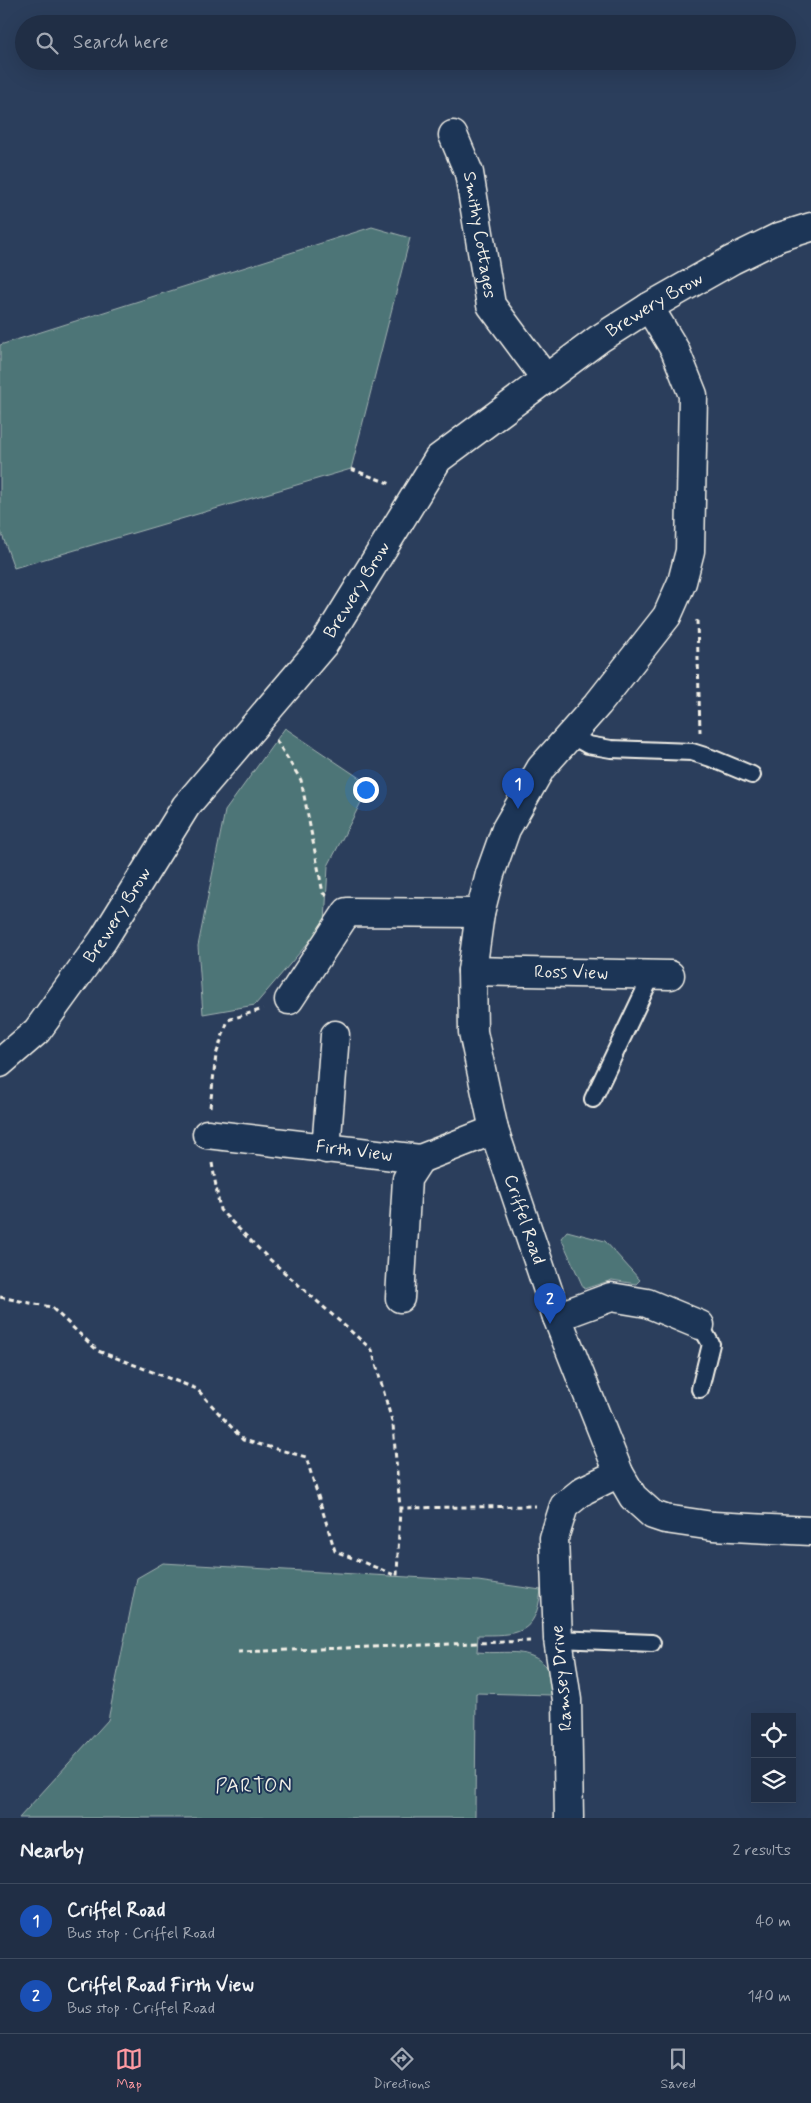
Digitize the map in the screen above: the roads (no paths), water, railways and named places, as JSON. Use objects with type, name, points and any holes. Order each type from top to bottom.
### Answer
[{"type":"street","name":"Smithy Cottages","points":[[453,135],[469,173],[491,305],[546,379]]},
{"type":"street","name":"Brewery Brow","points":[[0,1063],[37,1031],[103,940],[186,806],[324,644],[438,460],[599,339],[649,307],[732,260],[778,237],[811,227]]},
{"type":"street","name":"Criffel Road","points":[[649,307],[675,350],[693,395],[690,551],[682,582],[667,616],[598,704],[540,768],[506,829],[490,874],[480,913],[472,971],[474,1032],[494,1130],[557,1317],[619,1473],[633,1497],[653,1515],[665,1519],[713,1526],[811,1530]]},
{"type":"street","points":[[289,1000],[347,912],[480,913]]},
{"type":"street","name":"Ross View","points":[[472,971],[661,975]]},
{"type":"street","points":[[326,1149],[335,1036]]},
{"type":"street","name":"Firth View","points":[[207,1134],[420,1159],[494,1130]]},
{"type":"street","points":[[400,1298],[406,1180],[420,1159]]},
{"type":"street","points":[[557,1317],[611,1297],[646,1302],[700,1325]]},
{"type":"street","name":"Ramsey Drive","points":[[568,1818],[567,1700],[558,1639],[554,1538],[564,1506],[584,1490],[619,1473]]},
{"type":"lane","points":[[570,735],[588,745],[611,749],[692,752],[752,774]]},
{"type":"lane","points":[[593,1099],[661,975]]},
{"type":"lane","points":[[700,1325],[711,1344],[700,1389]]},
{"type":"lane","points":[[558,1639],[652,1643]]},
{"type":"place","name":"Criffel Road","points":[[518,809]]},
{"type":"place","name":"Criffel Road Firth View","points":[[550,1324]]},
{"type":"district","name":"PARTON","points":[[254,1786]]}]
